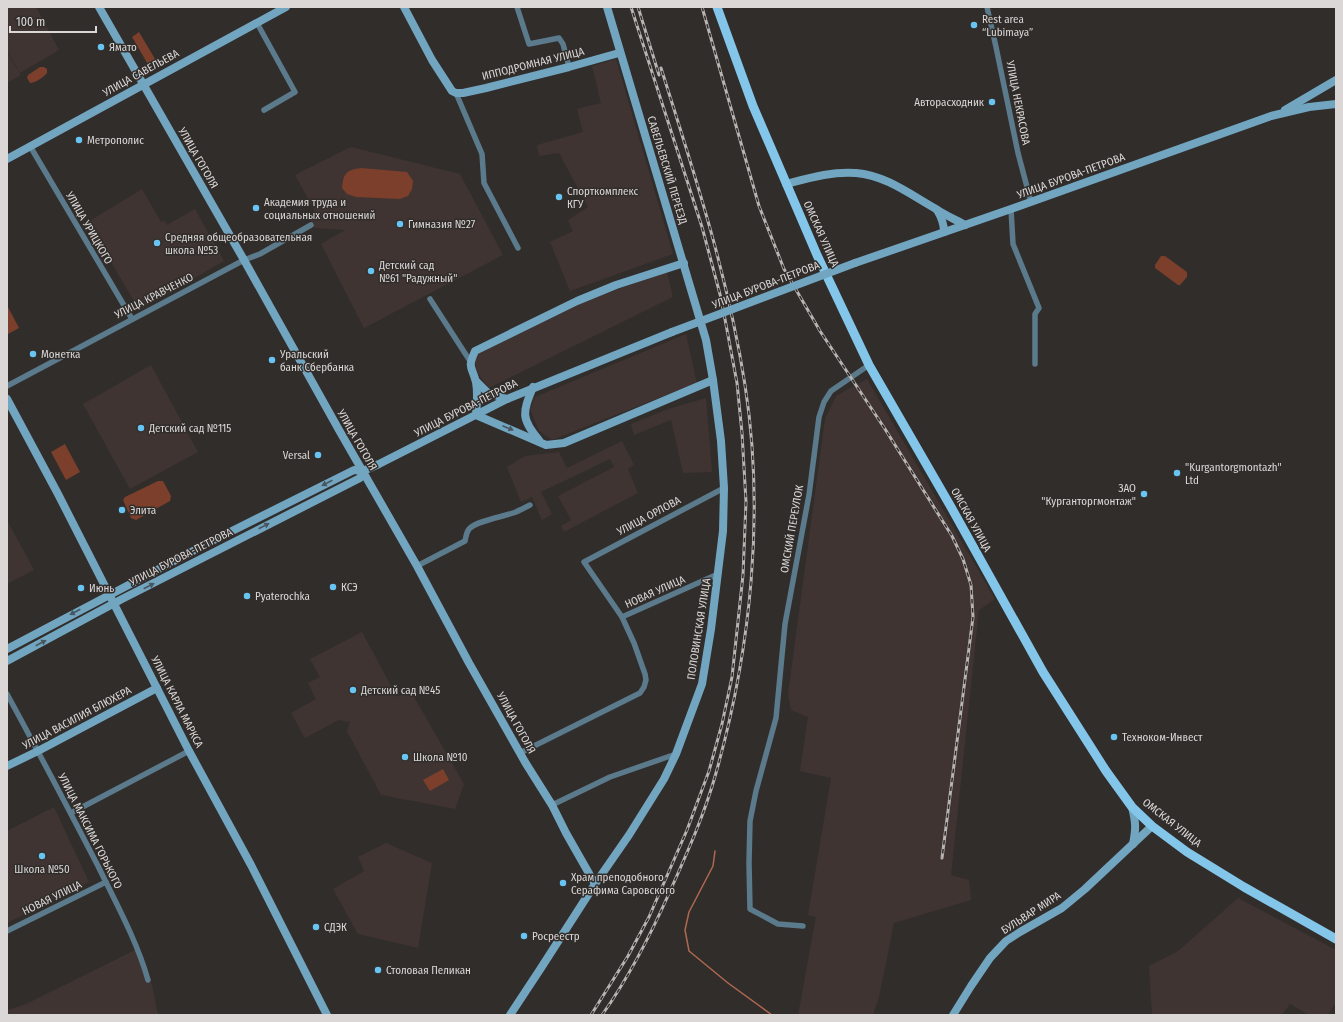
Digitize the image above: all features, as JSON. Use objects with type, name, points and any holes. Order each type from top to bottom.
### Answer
[{"type":"main road","name":"УЛИЦА ГОГОЛЯ","points":[[99,7],[244,260],[417,566],[469,663],[520,753],[552,805],[595,884]]},
{"type":"main road","name":"УЛИЦА САВЕЛЬЕВА","points":[[7,159],[286,7]]},
{"type":"main road","points":[[404,7],[432,60],[454,92]]},
{"type":"main road","name":"САВЕЛЬЕВСКИЙ ПЕРЕЕЗД","points":[[607,7],[706,340]]},
{"type":"main road","name":"ОМСКАЯ УЛИЦА","points":[[717,7],[753,106],[786,184],[820,262],[869,365],[1043,672],[1106,771],[1132,807],[1152,826],[1187,852],[1224,875],[1336,939]]},
{"type":"main road","name":"ИППОДРОМНАЯ УЛИЦА","points":[[454,92],[464,92],[486,88],[569,67],[620,52]]},
{"type":"main road","name":"УЛИЦА БУРОВА-ПЕТРОВА","points":[[1278,114],[1336,80]]},
{"type":"main road","name":"УЛИЦА БУРОВА-ПЕТРОВА","points":[[7,649],[207,543],[354,470],[363,471],[379,464],[533,387],[672,332],[856,263],[1278,114],[1309,107],[1336,104]]},
{"type":"main road","points":[[786,184],[811,177],[838,173],[866,174],[879,178],[902,189],[965,225]]},
{"type":"main road","points":[[938,210],[942,217],[944,232]]},
{"type":"main road","points":[[684,263],[577,301],[475,351],[470,362],[471,371],[476,382],[478,398],[476,415],[546,445],[564,443],[713,380]]},
{"type":"main road","name":"ПОЛОВИНСКАЯ УЛИЦА","points":[[510,1015],[595,884],[629,835],[660,785],[676,754],[702,684],[711,629],[723,531],[724,488],[721,441],[706,340]]},
{"type":"main road","points":[[476,382],[488,394],[507,399]]},
{"type":"main road","points":[[533,387],[525,408],[526,418],[530,429],[540,442]]},
{"type":"main road","name":"УЛИЦА КАРЛА МАРКСА","points":[[7,399],[110,594],[189,751],[251,865],[328,1015]]},
{"type":"main road","name":"УЛИЦА БУРОВА-ПЕТРОВА","points":[[7,661],[114,604],[360,478],[363,471]]},
{"type":"main road","name":"УЛИЦА ВАСИЛИЯ БЛЮХЕРА","points":[[7,766],[157,688]]},
{"type":"main road","points":[[1132,807],[1136,821],[1133,844]]},
{"type":"main road","name":"БУЛЬВАР МИРА","points":[[953,1015],[990,958],[1006,941],[1062,908],[1085,889],[1152,826]]},
{"type":"street","points":[[517,7],[529,44],[559,38],[563,44],[569,67]]},
{"type":"street","name":"УЛИЦА НЕКРАСОВА","points":[[987,7],[1018,153],[1031,202]]},
{"type":"street","points":[[257,23],[295,92],[264,110]]},
{"type":"street","points":[[454,92],[482,154],[484,183],[518,248]]},
{"type":"street","name":"УЛИЦА УРИЦКОГО","points":[[30,146],[132,319]]},
{"type":"street","points":[[1011,209],[1013,244],[1039,308],[1035,314],[1035,364]]},
{"type":"street","name":"УЛИЦА КРАВЧЕНКО","points":[[7,386],[244,260],[260,254],[311,225]]},
{"type":"street","points":[[430,299],[470,362]]},
{"type":"street","name":"ОМСКИЙ ПЕРЕУЛОК","points":[[803,926],[778,924],[750,909],[750,821],[756,791],[776,718],[785,624],[809,495],[819,417],[824,402],[831,391],[869,365]]},
{"type":"street","name":"УЛИЦА ОРЛОВА","points":[[622,618],[584,562],[724,488]]},
{"type":"street","points":[[417,566],[465,541],[466,534],[474,525],[505,514],[511,514],[530,505]]},
{"type":"street","name":"НОВАЯ УЛИЦА","points":[[622,618],[718,574]]},
{"type":"street","points":[[520,753],[640,693],[646,680],[645,674],[634,643],[622,618]]},
{"type":"street","name":"УЛИЦА МАКСИМА ГОРЬКОГО","points":[[7,694],[106,882],[136,946],[148,980]]},
{"type":"street","points":[[71,813],[189,751]]},
{"type":"street","points":[[552,805],[610,777],[676,754]]},
{"type":"street","name":"НОВАЯ УЛИЦА","points":[[7,931],[106,882]]},
{"type":"shaded area","points":[[7,7],[36,7],[59,50],[20,73],[7,50]]},
{"type":"shaded area","points":[[139,32],[158,64],[150,68],[132,37]]},
{"type":"shaded area","points":[[7,52],[21,75],[7,83]]},
{"type":"shaded area","points":[[616,59],[673,254],[570,291],[550,242],[573,231],[568,220],[588,207],[559,153],[539,156],[537,145],[583,132],[577,109],[601,103],[592,66]]},
{"type":"shaded area","points":[[40,67],[47,69],[47,73],[39,80],[30,83],[27,78],[28,75]]},
{"type":"shaded area","name":"Гимназия №27","points":[[351,147],[460,174],[503,255],[364,328],[321,244],[345,230],[315,228],[311,221],[315,211],[295,175]]},
{"type":"shaded area","points":[[361,168],[407,172],[413,181],[412,189],[408,196],[400,199],[356,197],[347,194],[342,188],[343,179],[349,171]]},
{"type":"shaded area","name":"Средняя общеобразовательная школа №53","points":[[142,189],[161,222],[164,220],[167,225],[195,209],[224,261],[139,310],[88,222]]},
{"type":"shaded area","points":[[1161,256],[1165,256],[1187,272],[1187,277],[1180,285],[1155,268],[1155,265]]},
{"type":"shaded area","points":[[667,271],[673,297],[489,388],[475,370],[476,355],[577,304]]},
{"type":"shaded area","points":[[8,307],[19,328],[8,334],[7,308]]},
{"type":"shaded area","points":[[686,334],[697,383],[552,440],[539,431],[530,409],[535,397]]},
{"type":"shaded area","name":"Детский сад №115","points":[[151,365],[198,452],[130,489],[83,404]]},
{"type":"shaded area","points":[[867,379],[995,599],[979,610],[951,875],[969,880],[971,900],[894,923],[879,997],[873,1015],[798,1015],[816,917],[808,915],[831,778],[800,771],[808,717],[791,710],[788,694],[825,419],[836,396]]},
{"type":"shaded area","points":[[706,398],[712,472],[683,473],[671,420],[634,435],[631,424],[668,409]]},
{"type":"shaded area","points":[[622,441],[634,465],[628,469],[638,493],[564,532],[561,526],[571,520],[558,496],[614,467],[610,459],[541,492],[552,514],[542,520],[532,497],[521,502],[507,467],[525,456],[559,452],[567,468]]},
{"type":"shaded area","points":[[65,444],[80,472],[66,480],[51,452]]},
{"type":"shaded area","points":[[158,481],[163,481],[171,496],[170,501],[136,520],[131,518],[123,500],[125,497]]},
{"type":"shaded area","points":[[7,520],[34,570],[7,584]]},
{"type":"shaded area","points":[[362,632],[397,697],[410,690],[464,784],[455,809],[381,795],[347,731],[350,722],[339,720],[305,738],[291,713],[316,699],[308,683],[320,677],[310,659]]},
{"type":"shaded area","points":[[443,769],[449,780],[430,791],[423,780]]},
{"type":"shaded area","name":"Школа №50","points":[[54,807],[89,882],[7,923],[7,831]]},
{"type":"shaded area","points":[[386,843],[432,863],[418,948],[358,934],[333,889],[364,871],[358,857]]},
{"type":"shaded area","points":[[1238,898],[1336,950],[1336,1002],[1328,1015],[1309,1015],[1290,1004],[1282,1015],[1152,1015],[1149,966],[1178,951]]},
{"type":"shaded area","points":[[135,950],[152,985],[158,1015],[7,1015],[7,1010],[26,1004]]},
{"type":"waterway","points":[[715,851],[713,866],[689,912],[685,930],[689,951],[728,983],[772,1015]]},
{"type":"railway","points":[[591,1015],[628,956],[649,917],[687,830],[709,771],[722,724],[732,677],[743,575],[746,502],[742,433],[737,383],[721,298],[702,227],[631,7]]},
{"type":"railway","points":[[638,7],[659,75]]},
{"type":"railway","points":[[702,7],[759,206],[784,269],[820,331],[885,429],[952,536],[963,559],[971,585],[973,617],[942,858]]},
{"type":"railway","points":[[602,1015],[622,985],[664,905],[707,803],[728,726],[738,678],[746,629],[751,580],[754,531],[754,482],[751,433],[738,344],[720,264],[686,146],[661,68]]},
{"type":"place","name":"Rest area “Lubimaya”","points":[[974,25]]},
{"type":"place","name":"Ямато","points":[[101,47]]},
{"type":"place","name":"Авторасходник","points":[[992,102]]},
{"type":"place","name":"Метрополис","points":[[79,140]]},
{"type":"place","name":"Спорткомплекс КГУ","points":[[559,197]]},
{"type":"place","name":"Академия труда и социальных отношений","points":[[256,208]]},
{"type":"place","name":"Гимназия №27","points":[[400,224]]},
{"type":"place","name":"Средняя общеобразовательная школа №53","points":[[157,243]]},
{"type":"place","name":"Детский сад №61 \"Радужный\"","points":[[371,271]]},
{"type":"place","name":"Монетка","points":[[33,354]]},
{"type":"place","name":"Уральский банк Сбербанка","points":[[272,360]]},
{"type":"place","name":"Детский сад №115","points":[[141,428]]},
{"type":"place","name":"Versal","points":[[318,455]]},
{"type":"place","name":"\"Kurgantorgmontazh\" Ltd","points":[[1177,473]]},
{"type":"place","name":"ЗАО \"Курганторгмонтаж\"","points":[[1144,494]]},
{"type":"place","name":"Элита","points":[[122,510]]},
{"type":"place","name":"КСЭ","points":[[333,587]]},
{"type":"place","name":"Июнь","points":[[81,588]]},
{"type":"place","name":"Pyaterochka","points":[[247,596]]},
{"type":"place","name":"Детский сад №45","points":[[353,690]]},
{"type":"place","name":"Техноком-Инвест","points":[[1114,737]]},
{"type":"place","name":"Школа №10","points":[[405,757]]},
{"type":"place","name":"Школа №50","points":[[42,856]]},
{"type":"place","name":"Храм преподобного Серафима Саровского","points":[[563,883]]},
{"type":"place","name":"СДЭК","points":[[316,927]]},
{"type":"place","name":"Росреестр","points":[[524,936]]},
{"type":"place","name":"Столовая Пеликан","points":[[378,970]]}]
